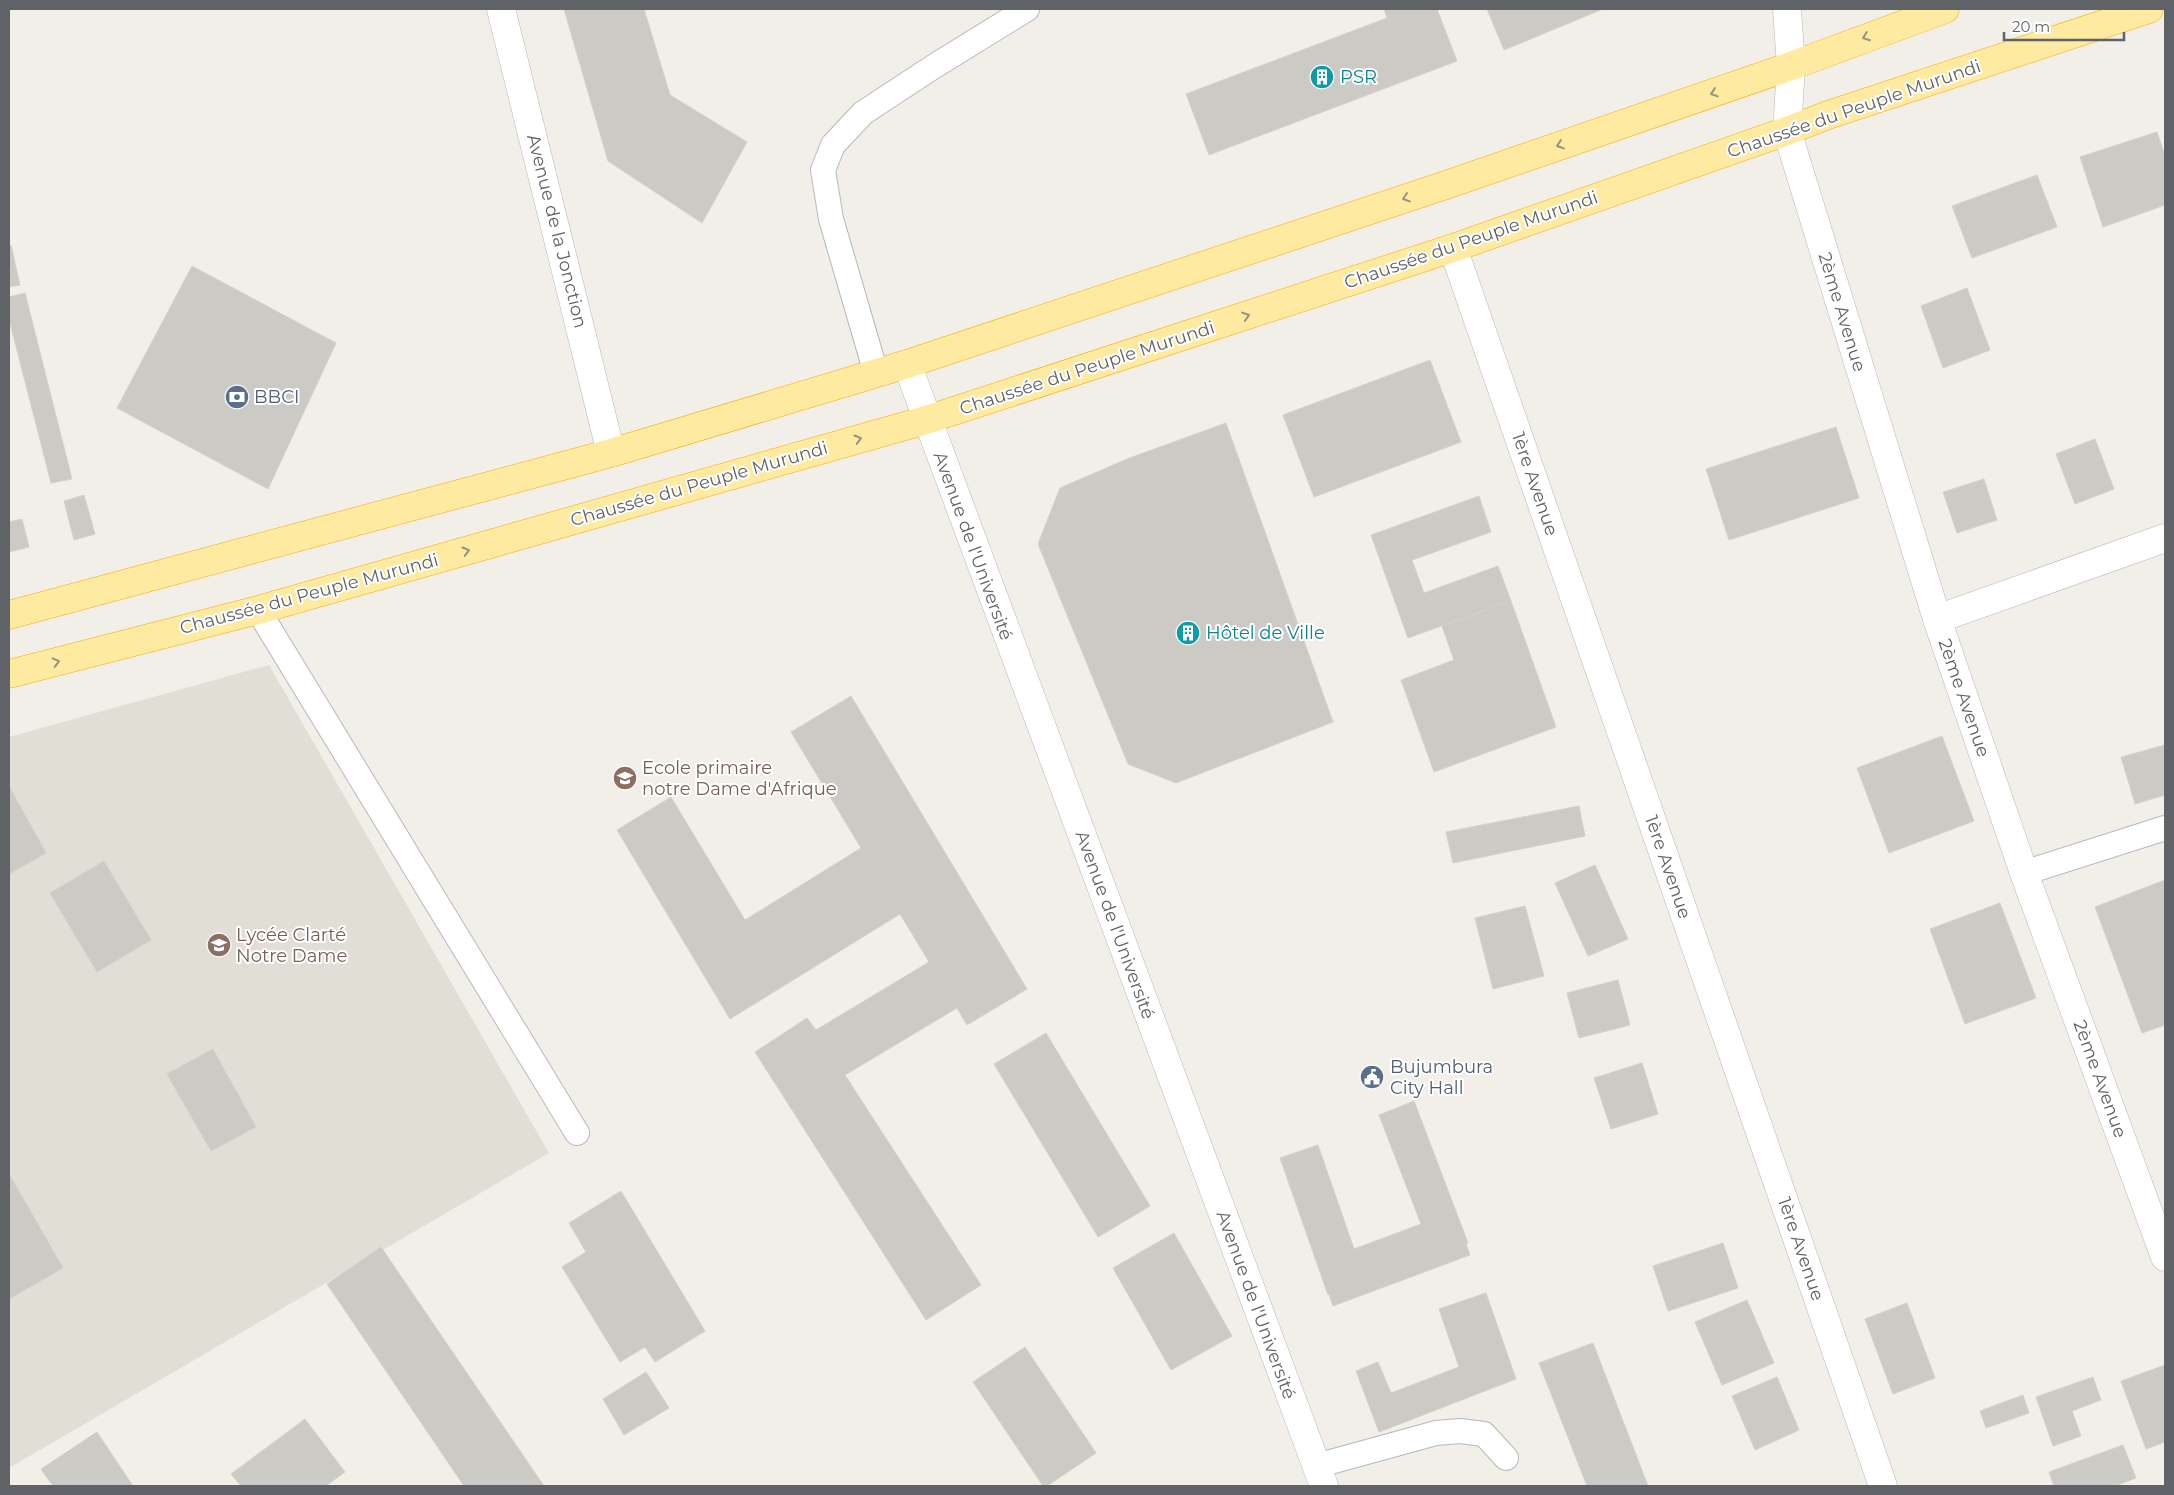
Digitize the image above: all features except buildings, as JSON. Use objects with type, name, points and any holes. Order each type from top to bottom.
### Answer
[{"type":"highway","points":[[9,615],[611,453],[907,364],[1424,192],[1791,66],[1904,16],[1945,9]]},
{"type":"highway","name":"Chaussée du Peuple Murundi","points":[[9,674],[258,610],[926,420],[1453,248],[1837,112],[2149,9]]},
{"type":"street","name":"Avenue de la Jonction","points":[[501,9],[611,453]]},
{"type":"street","points":[[1786,131],[1791,66],[1787,9]]},
{"type":"street","name":"2ème Avenue","points":[[1786,131],[1937,620],[2024,873],[2165,1256]]},
{"type":"street","name":"1ère Avenue","points":[[1453,248],[1883,1486]]},
{"type":"street","name":"Avenue de l'Université","points":[[907,364],[926,420],[1320,1476]]},
{"type":"street","points":[[1937,620],[2165,538]]},
{"type":"lane","points":[[876,373],[831,220],[823,170],[833,144],[863,113],[1027,9]]},
{"type":"lane","points":[[258,610],[577,1132]]},
{"type":"lane","points":[[2024,873],[2165,828]]},
{"type":"lane","points":[[1320,1476],[1436,1433],[1460,1431],[1484,1434],[1506,1458]]},
{"type":"shaded area","name":"Lycée Clarté Notre Dame","points":[[269,665],[549,1153],[9,1468],[9,737]]},
{"type":"place","name":"PSR","points":[[1322,77]]},
{"type":"place","name":"BBCI","points":[[237,397]]},
{"type":"place","name":"Hôtel de Ville","points":[[1188,633]]},
{"type":"place","name":"Ecole primaire notre Dame d'Afrique","points":[[625,778]]},
{"type":"place","name":"Lycée Clarté Notre Dame","points":[[219,945]]},
{"type":"place","name":"Bujumbura City Hall","points":[[1372,1077]]}]
